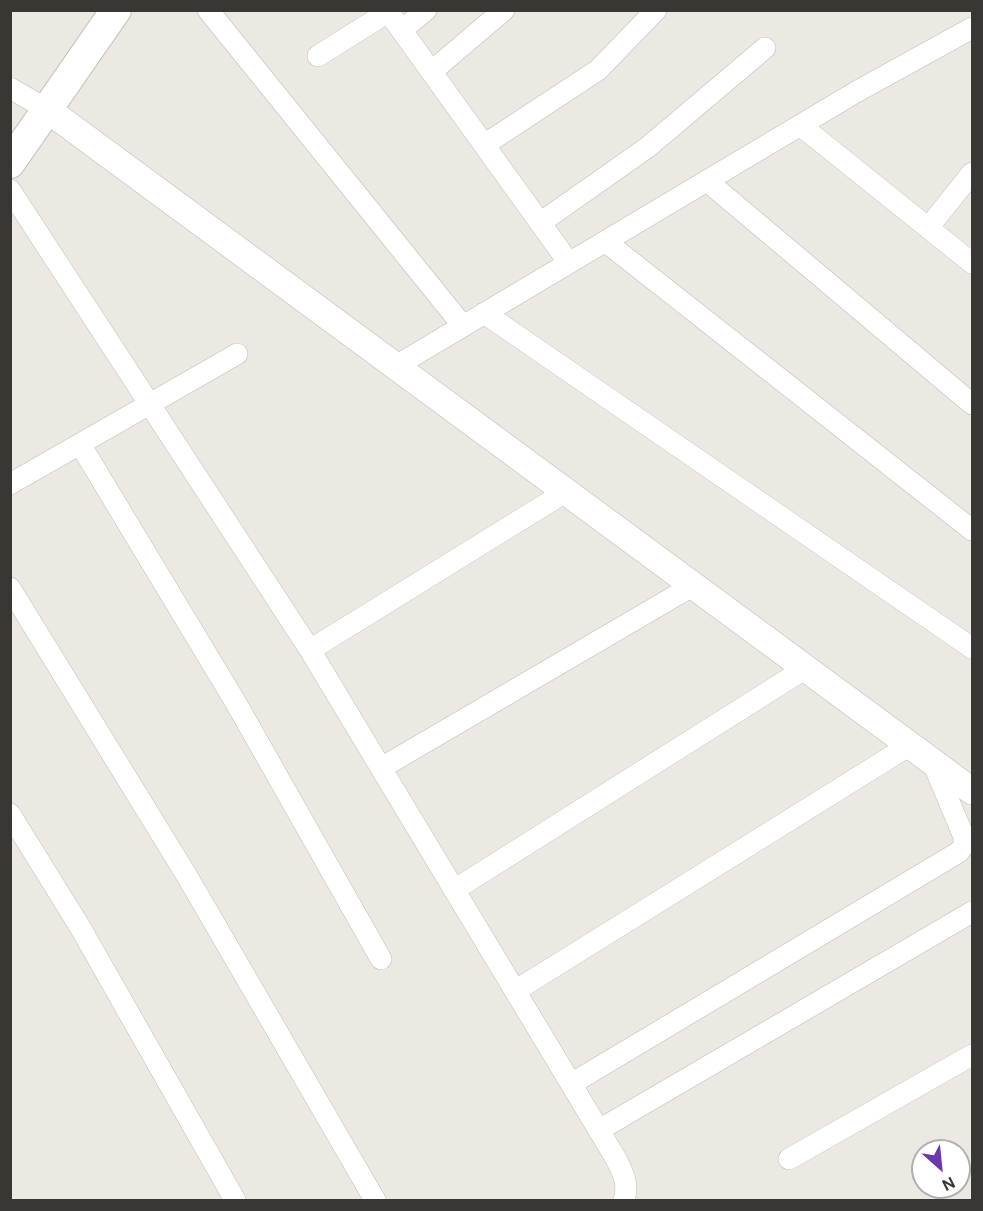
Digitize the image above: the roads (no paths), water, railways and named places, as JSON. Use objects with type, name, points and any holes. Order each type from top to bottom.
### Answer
[{"type":"main road","points":[[10,163],[116,10]]},
{"type":"street","points":[[208,10],[463,326]]},
{"type":"street","points":[[402,30],[426,10]]},
{"type":"street","points":[[431,72],[504,10]]},
{"type":"street","points":[[484,145],[598,70],[656,10]]},
{"type":"street","points":[[318,56],[388,11],[569,263]]},
{"type":"street","points":[[396,366],[800,125],[972,28]]},
{"type":"street","points":[[540,223],[648,147],[765,48]]},
{"type":"street","points":[[10,88],[48,110],[972,791]]},
{"type":"street","points":[[800,125],[972,263]]},
{"type":"street","points":[[928,228],[972,172]]},
{"type":"street","points":[[707,181],[972,404]]},
{"type":"street","points":[[10,190],[310,650],[599,1130],[624,1174],[627,1191],[624,1200]]},
{"type":"street","points":[[606,242],[972,530]]},
{"type":"street","points":[[484,314],[972,648]]},
{"type":"street","points":[[10,484],[237,354]]},
{"type":"street","points":[[80,444],[236,703],[381,960]]},
{"type":"street","points":[[310,650],[567,492]]},
{"type":"street","points":[[381,768],[694,585]]},
{"type":"street","points":[[10,588],[187,876],[375,1200]]},
{"type":"street","points":[[453,890],[806,668]]},
{"type":"street","points":[[515,991],[921,753]]},
{"type":"street","points":[[571,1084],[959,852],[964,845],[964,837],[921,753]]},
{"type":"street","points":[[10,814],[80,927],[236,1200]]},
{"type":"street","points":[[599,1130],[972,912]]},
{"type":"street","points":[[789,1159],[972,1055]]}]
